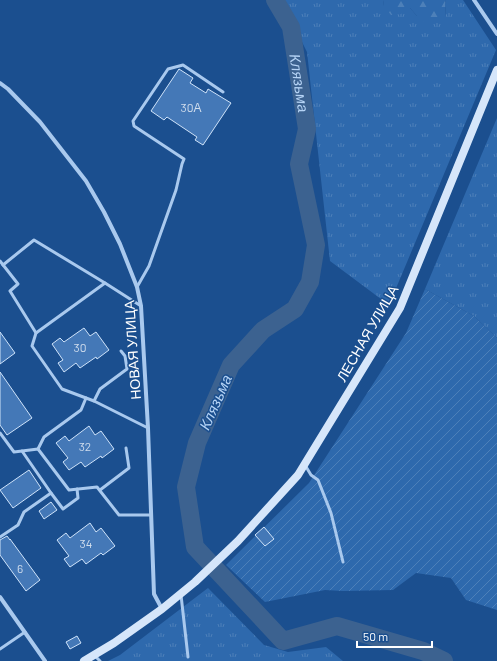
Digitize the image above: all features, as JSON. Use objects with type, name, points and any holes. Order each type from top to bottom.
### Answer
[{"type":"street","points":[[474,0],[497,34]]},
{"type":"street","name":"ЛЕСНАЯ УЛИЦА","points":[[84,661],[97,658],[114,643],[162,609],[195,582],[238,541],[298,475],[400,308],[497,70]]},
{"type":"street","name":"НОВАЯ УЛИЦА","points":[[0,84],[8,89],[40,122],[86,181],[120,244],[137,287],[141,306],[148,428],[154,594],[162,609]]},
{"type":"street","points":[[0,597],[46,661]]},
{"type":"lane","points":[[137,287],[149,266],[176,190],[184,159],[134,126],[133,122],[168,68],[183,66],[223,92]]},
{"type":"lane","points":[[36,333],[10,291],[18,284],[1,263],[34,240],[141,306]]},
{"type":"lane","points":[[105,284],[36,333],[32,346],[62,389],[94,401],[148,428]]},
{"type":"lane","points":[[94,401],[100,389],[127,369],[125,356],[121,351]]},
{"type":"lane","points":[[38,450],[44,437],[81,410],[86,398]]},
{"type":"lane","points":[[0,433],[14,452],[38,450]]},
{"type":"lane","points":[[100,490],[129,468],[126,448]]},
{"type":"lane","points":[[38,450],[69,490],[97,487],[118,515],[151,515]]},
{"type":"lane","points":[[22,451],[63,509],[78,498],[77,489]]},
{"type":"lane","points":[[304,464],[311,475],[318,480],[324,493],[331,513],[343,562]]},
{"type":"lane","points":[[0,537],[18,525],[24,512],[51,492]]},
{"type":"lane","points":[[181,594],[188,657]]},
{"type":"lane","points":[[0,649],[25,632]]},
{"type":"green space","points":[[281,0],[383,0],[384,6],[410,8],[417,16],[446,17],[446,0],[463,0],[496,50],[389,305],[330,261],[307,52]]},
{"type":"green space","points":[[383,0],[446,0],[446,17],[437,21],[426,23],[410,8],[401,14],[391,15],[384,6]]},
{"type":"green space","points":[[497,118],[497,338],[474,316],[425,289]]},
{"type":"green space","points":[[425,289],[474,316],[497,338],[497,610],[466,600],[451,578],[416,573],[393,590],[325,590],[265,602],[226,565],[309,483],[406,333]]},
{"type":"green space","points":[[208,588],[264,645],[288,652],[326,647],[343,661],[108,661],[120,655]]},
{"type":"building","points":[[179,69],[193,78],[190,83],[206,93],[208,89],[231,103],[203,145],[195,140],[197,137],[167,117],[164,120],[151,111]]},
{"type":"building","points":[[84,328],[90,336],[96,332],[109,350],[97,359],[96,357],[80,368],[76,363],[64,372],[58,363],[63,360],[52,344],[60,338],[64,342]]},
{"type":"building","points":[[0,332],[15,353],[0,364]]},
{"type":"building","points":[[0,372],[32,418],[7,435],[0,425]]},
{"type":"building","points":[[89,426],[95,435],[101,431],[114,449],[102,458],[101,456],[85,467],[81,462],[69,470],[63,462],[68,458],[56,443],[65,436],[69,441]]},
{"type":"building","points":[[29,470],[41,488],[13,508],[0,490]]},
{"type":"building","points":[[51,502],[57,510],[44,519],[39,511]]},
{"type":"building","points":[[90,523],[96,532],[101,528],[115,546],[103,555],[101,553],[86,564],[82,559],[70,567],[64,559],[69,556],[57,540],[66,533],[70,538]]},
{"type":"building","points":[[264,527],[274,539],[265,546],[255,535]]},
{"type":"building","points":[[7,536],[40,580],[26,591],[0,555],[0,540]]},
{"type":"building","points":[[77,636],[81,643],[70,649],[66,642]]},
{"type":"waterway","name":"Клязьма","points":[[275,0],[291,27],[307,129],[299,164],[316,245],[310,282],[295,309],[263,330],[231,365],[197,443],[186,487],[195,547],[283,641],[337,626],[423,651],[444,661]]}]
